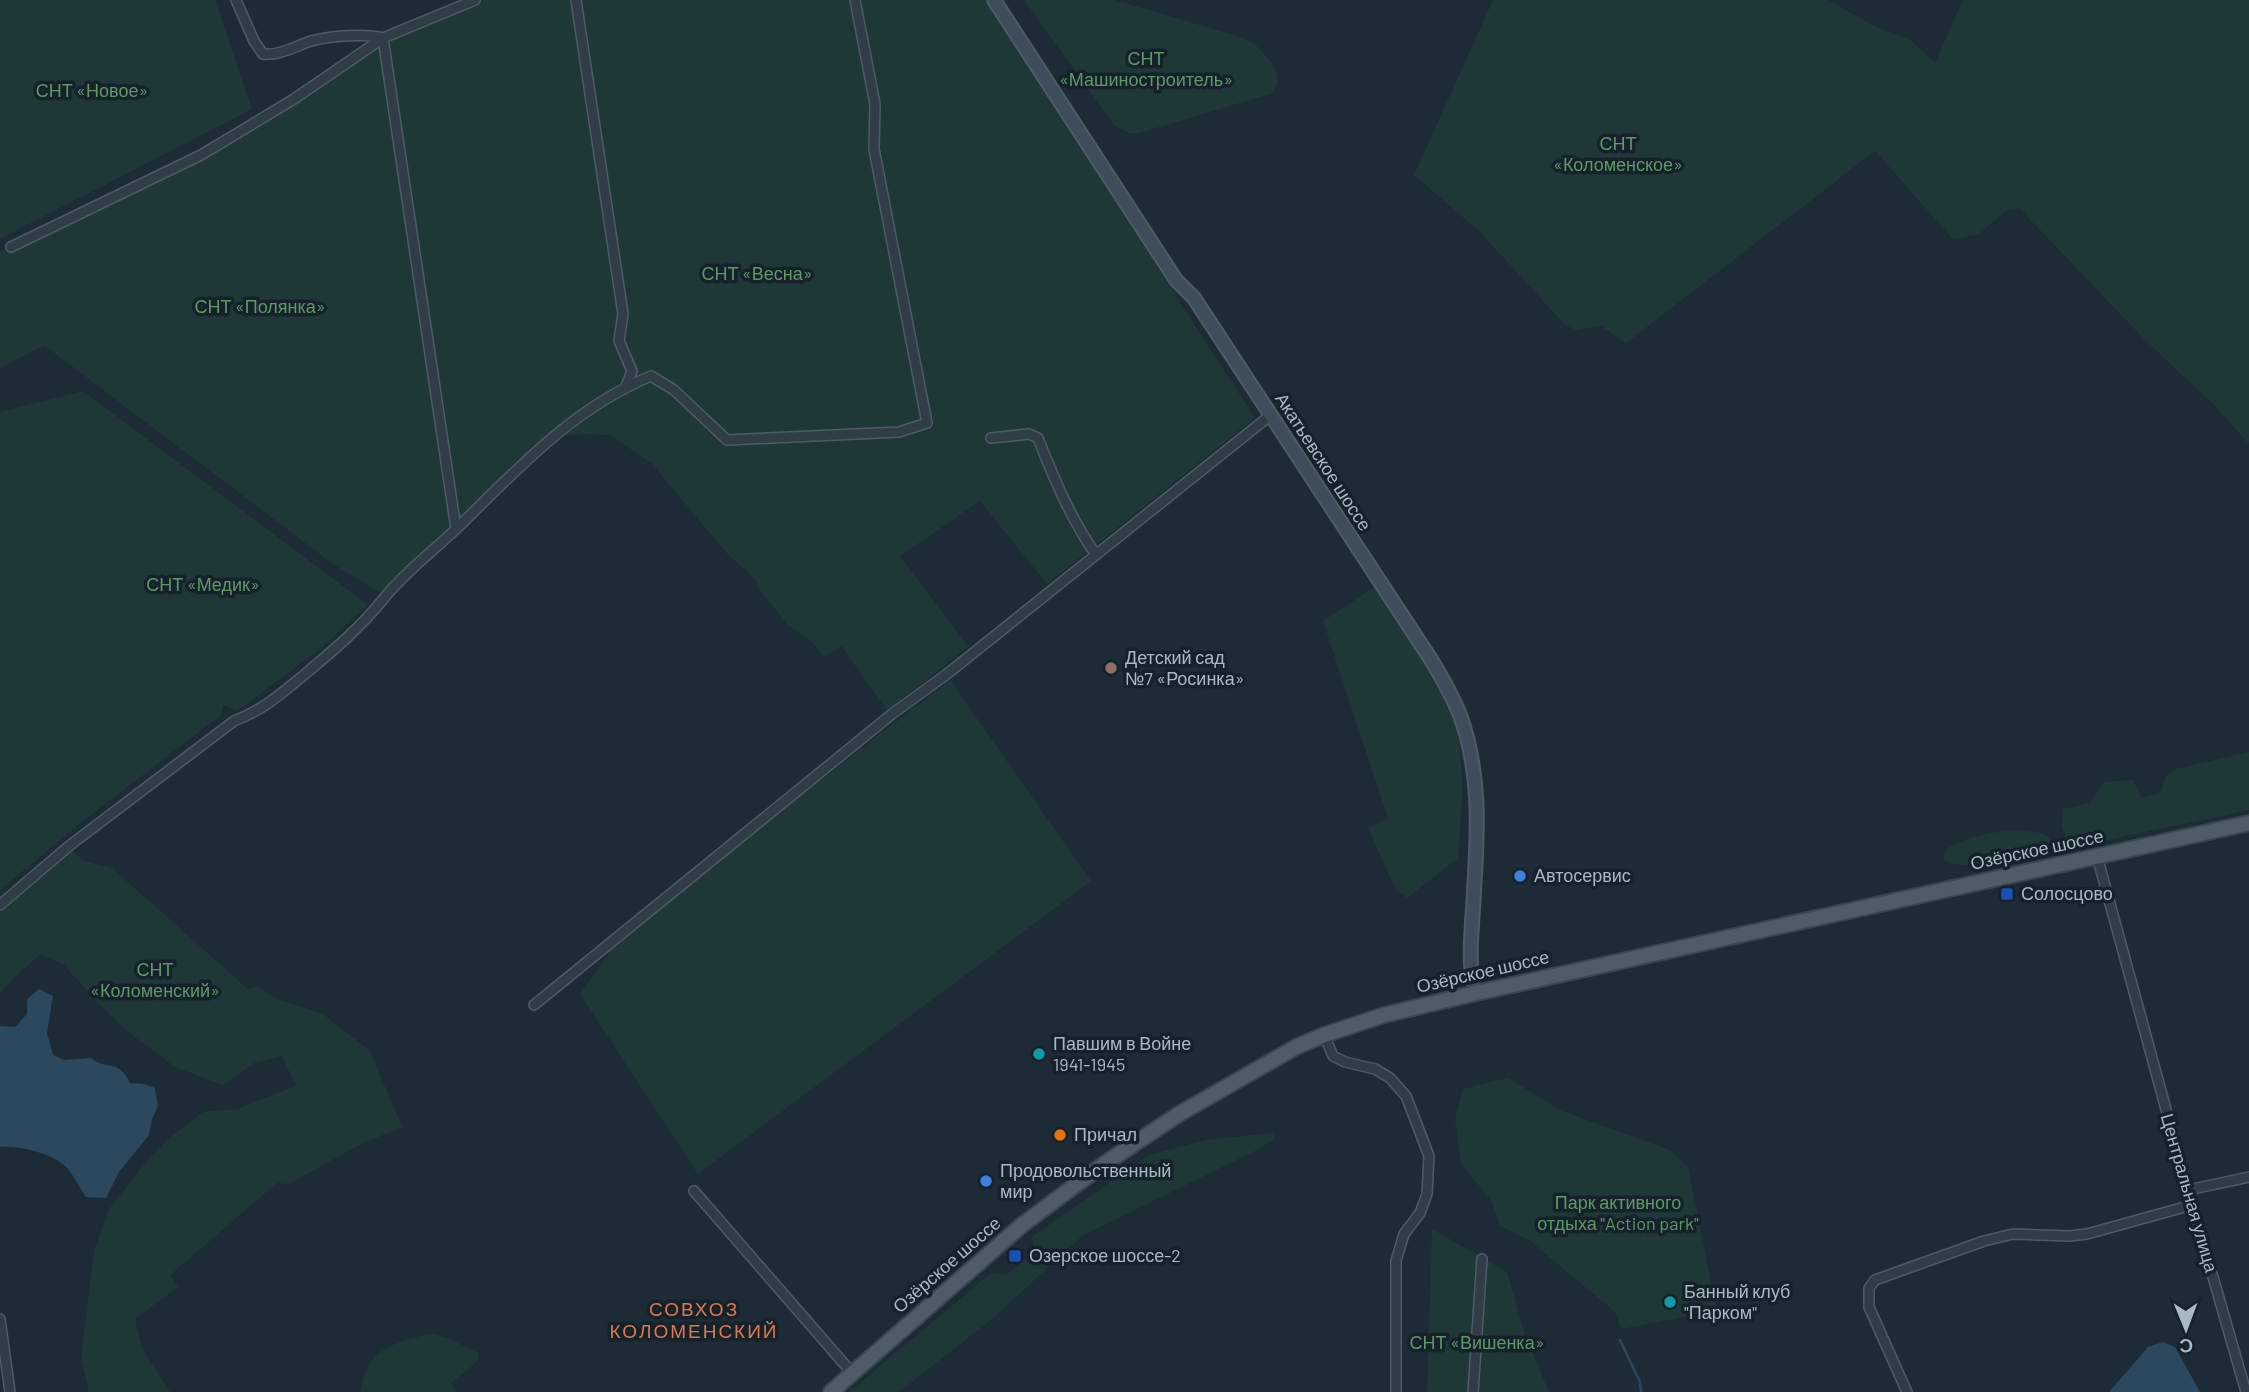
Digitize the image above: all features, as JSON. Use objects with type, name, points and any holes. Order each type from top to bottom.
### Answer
[{"type":"main road","name":"Акатьевское шоссе","points":[[994,0],[1176,280],[1194,298],[1272,414],[1430,658],[1459,713],[1472,760],[1476,789],[1477,847],[1470,965],[1476,993]]},
{"type":"main road","name":"Озёрское шоссе","points":[[831,1392],[995,1248],[1076,1183],[1179,1114],[1296,1047],[1324,1035],[1384,1015],[1476,993],[2249,823]]},
{"type":"street","points":[[236,0],[254,41],[263,54],[274,54],[316,40],[372,35],[383,38]]},
{"type":"street","points":[[11,247],[201,155],[294,99],[383,38],[475,0]]},
{"type":"street","points":[[576,0],[623,314],[619,341],[632,371],[626,386]]},
{"type":"street","points":[[0,905],[69,846],[234,720],[256,712],[348,639],[386,596],[553,436],[591,407],[626,386],[651,376],[674,390],[727,440],[900,432],[927,423],[873,149],[874,104],[855,0]]},
{"type":"street","points":[[383,38],[456,529]]},
{"type":"street","points":[[534,1006],[892,714],[1272,414]]},
{"type":"street","points":[[991,438],[1029,434],[1038,438],[1057,488],[1096,555]]},
{"type":"street","name":"Центральная улица","points":[[2097,856],[2246,1392]]},
{"type":"street","points":[[1324,1035],[1334,1056],[1345,1062],[1375,1069],[1390,1078],[1405,1096],[1429,1156],[1427,1194],[1420,1213],[1404,1234],[1396,1261],[1396,1392]]},
{"type":"street","points":[[2188,1190],[2249,1177]]},
{"type":"street","points":[[694,1191],[853,1374]]},
{"type":"street","points":[[1907,1392],[1869,1307],[1869,1289],[1875,1280],[1984,1241],[2013,1234],[2087,1234],[2192,1205]]},
{"type":"street","points":[[1473,1392],[1482,1259]]},
{"type":"street","points":[[0,1320],[10,1392]]},
{"type":"green space","name":"СНТ «Новое»","points":[[0,0],[215,0],[252,109],[0,239]]},
{"type":"green space","points":[[475,0],[985,0],[1255,418],[1047,584],[980,501],[900,556],[968,646],[888,711],[841,646],[824,657],[814,644],[787,624],[756,585],[757,582],[730,557],[652,464],[612,436],[553,436],[386,596],[333,564],[44,345],[0,368],[0,252],[202,155],[383,38]]},
{"type":"green space","name":"СНТ «Машиностроитель»","points":[[1024,0],[1115,0],[1233,35],[1254,43],[1275,67],[1278,82],[1273,93],[1139,133],[1129,133],[1114,125]]},
{"type":"green space","name":"СНТ «Коломенское»","points":[[1493,0],[1828,0],[1872,25],[1912,41],[1935,63],[1963,0],[2249,0],[2249,444],[2214,405],[2144,339],[2020,209],[2007,210],[1979,234],[1953,239],[1875,151],[1626,343],[1601,326],[1576,330],[1565,325],[1480,232],[1414,175]]},
{"type":"green space","name":"СНТ «Медик»","points":[[83,391],[368,605],[319,650],[237,711],[223,705],[221,715],[87,818],[0,890],[0,412]]},
{"type":"green space","points":[[1375,587],[1432,672],[1457,727],[1463,782],[1458,858],[1407,898],[1396,890],[1368,828],[1388,818],[1323,621]]},
{"type":"green space","points":[[950,680],[1091,881],[698,1174],[580,994],[611,950],[741,842]]},
{"type":"green space","points":[[2249,752],[2249,810],[2070,848],[2062,827],[2063,809],[2090,803],[2104,782],[2133,780],[2142,798],[2160,793],[2166,776],[2175,769]]},
{"type":"green space","points":[[2019,830],[2050,837],[2055,852],[2046,855],[2037,847],[2032,848],[2001,864],[1985,866],[1967,866],[1943,860],[1945,850],[1952,845],[1990,833]]},
{"type":"green space","name":"СНТ «Коломенский»","points":[[72,849],[83,861],[112,868],[248,989],[258,986],[274,998],[323,1014],[370,1051],[402,1127],[361,1144],[289,1184],[277,1183],[170,1275],[178,1287],[135,1319],[142,1348],[170,1392],[89,1392],[81,1358],[94,1251],[109,1209],[168,1139],[203,1112],[237,1109],[296,1086],[282,1056],[254,1063],[223,1085],[175,1067],[127,1031],[63,964],[40,955],[0,993],[0,911]]},
{"type":"green space","name":"Парк активного отдыха \"Action park\"","points":[[1508,1078],[1562,1111],[1670,1150],[1688,1167],[1717,1311],[1621,1329],[1615,1312],[1529,1240],[1500,1226],[1491,1200],[1461,1164],[1455,1120],[1463,1089]]},
{"type":"green space","points":[[1273,1133],[1274,1139],[1259,1149],[1082,1236],[991,1320],[899,1392],[849,1392],[991,1273],[1006,1275],[1034,1251],[1032,1237],[1149,1155],[1206,1140]]},
{"type":"green space","name":"СНТ «Вишенка»","points":[[1432,1229],[1507,1272],[1525,1335],[1549,1392],[1427,1392]]},
{"type":"green space","points":[[429,1334],[479,1353],[477,1362],[451,1383],[456,1392],[360,1392],[369,1366],[383,1350]]},
{"type":"water","points":[[39,989],[53,996],[47,1033],[53,1055],[64,1060],[91,1058],[117,1067],[130,1083],[155,1088],[158,1106],[149,1135],[119,1172],[106,1198],[86,1197],[67,1168],[51,1157],[24,1149],[0,1147],[0,1026],[15,1027],[27,1014],[27,999]]},
{"type":"water","points":[[2163,1342],[2175,1347],[2200,1392],[2109,1392],[2148,1347]]},
{"type":"waterway","points":[[1620,1340],[1640,1382],[1641,1392]]},
{"type":"place","name":"Детский сад №7 «Росинка»","points":[[1111,668]]},
{"type":"place","name":"Автосервис","points":[[1520,876]]},
{"type":"place","name":"Солосцово","points":[[2007,894]]},
{"type":"place","name":"Павшим в Войне 1941-1945","points":[[1039,1054]]},
{"type":"place","name":"Причал","points":[[1060,1135]]},
{"type":"place","name":"Продовольственный мир","points":[[986,1181]]},
{"type":"place","name":"Озерское шоссе-2","points":[[1015,1256]]},
{"type":"place","name":"Банный клуб \"Парком\"","points":[[1670,1302]]},
{"type":"district","name":"СОВХОЗ КОЛОМЕНСКИЙ","points":[[694,1320]]},
{"type":"park label","name":"СНТ «Весна»","points":[[757,274]]},
{"type":"park label","name":"СНТ «Полянка»","points":[[260,307]]}]
